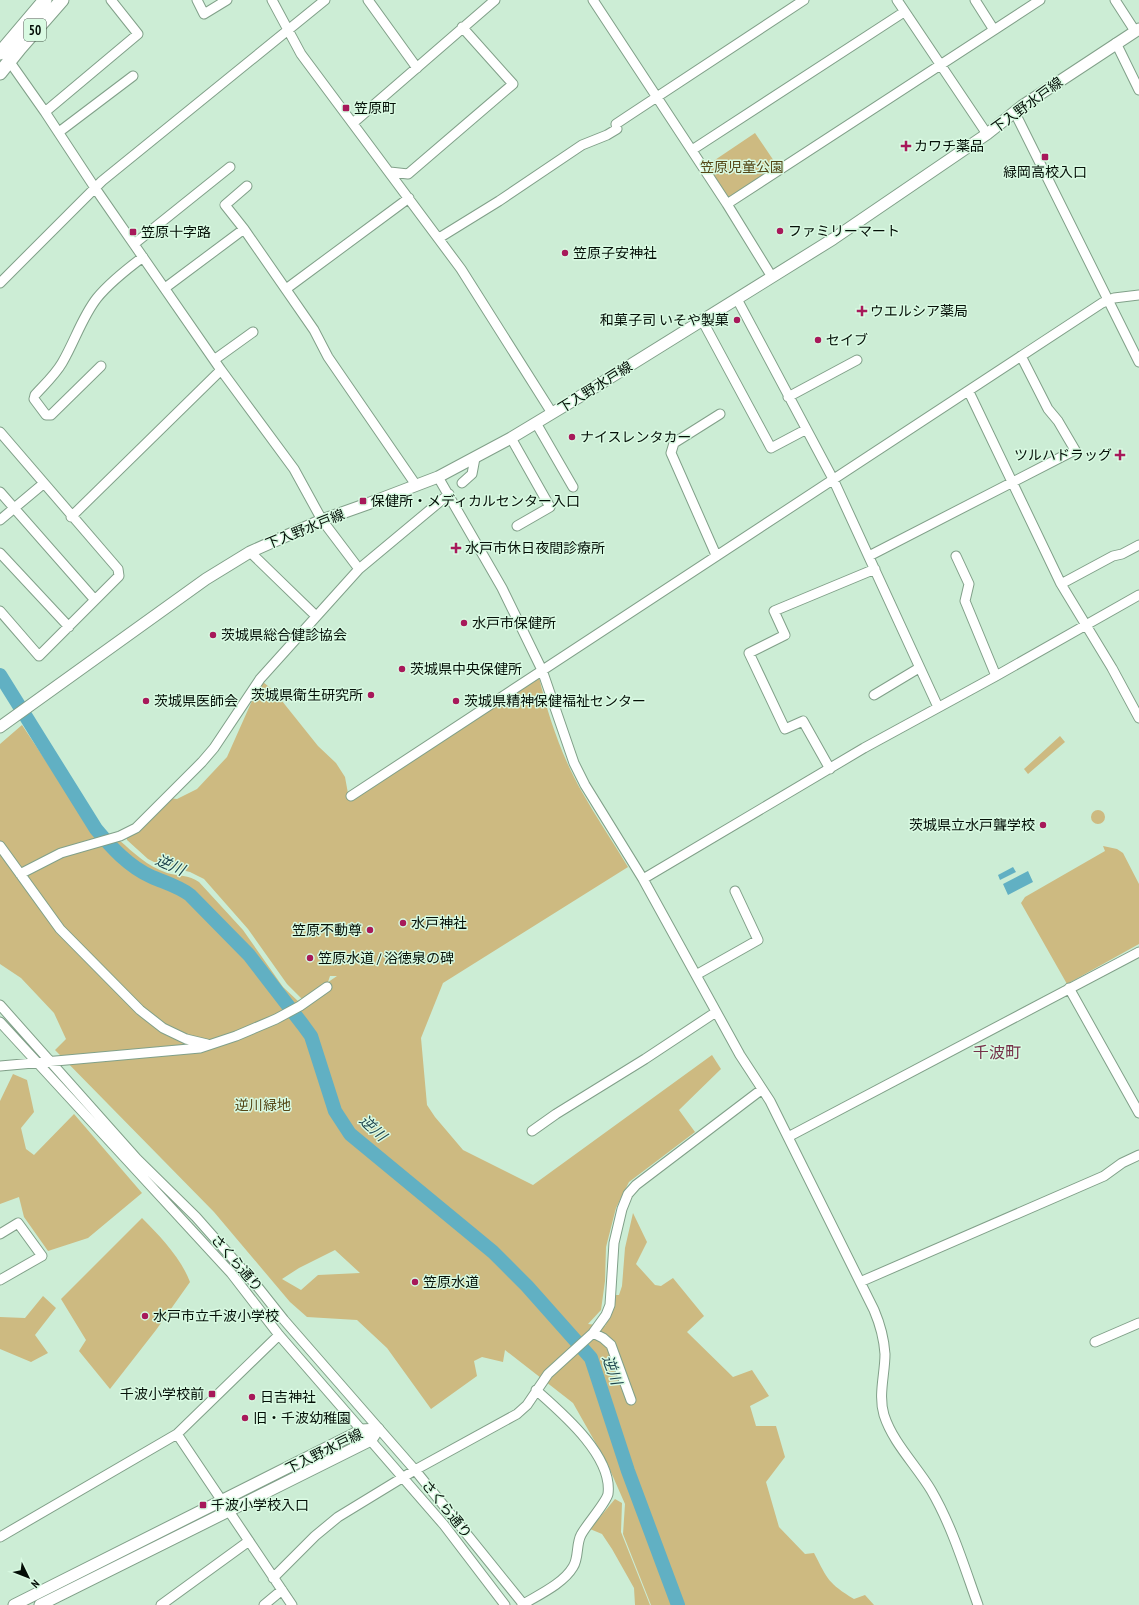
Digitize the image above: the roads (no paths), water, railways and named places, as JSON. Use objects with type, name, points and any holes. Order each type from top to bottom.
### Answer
[{"type":"highway","name":"50","points":[[0,74],[3,53],[45,0]]},
{"type":"highway","name":"50","points":[[3,53],[62,0]]},
{"type":"main road","name":"下入野水戸線","points":[[0,727],[206,579],[250,552],[322,520],[438,477],[475,458],[536,423],[833,239],[1137,30]]},
{"type":"main road","name":"下入野水戸線","points":[[14,1605],[362,1430],[378,1429]]},
{"type":"main road","name":"下入野水戸線","points":[[40,1605],[371,1440],[378,1429]]},
{"type":"street","points":[[45,112],[138,34],[111,0]]},
{"type":"street","points":[[196,0],[204,14],[227,0]]},
{"type":"street","points":[[272,0],[287,32],[301,54],[461,269],[552,413]]},
{"type":"street","points":[[0,283],[95,188],[214,89],[325,0]]},
{"type":"street","points":[[368,0],[417,68]]},
{"type":"street","points":[[353,123],[494,0]]},
{"type":"street","points":[[593,0],[727,204],[772,277]]},
{"type":"street","points":[[439,238],[499,201],[582,145],[607,135],[617,129],[616,124],[804,0]]},
{"type":"street","points":[[897,0],[939,65],[987,134]]},
{"type":"street","points":[[975,0],[994,30]]},
{"type":"street","points":[[727,204],[1040,0]]},
{"type":"street","points":[[1115,0],[1137,30]]},
{"type":"street","points":[[692,150],[904,12]]},
{"type":"street","points":[[390,172],[408,174],[513,84],[462,27]]},
{"type":"street","points":[[1116,43],[1139,90]]},
{"type":"street","points":[[3,53],[59,132],[95,188],[214,360],[294,469],[322,520],[359,569]]},
{"type":"street","points":[[59,132],[132,76]]},
{"type":"street","points":[[1015,113],[1139,362]]},
{"type":"street","points":[[134,244],[230,167]]},
{"type":"street","points":[[247,186],[225,205],[286,288],[314,330],[328,356],[416,485]]},
{"type":"street","points":[[286,288],[409,198]]},
{"type":"street","points":[[165,288],[244,229]]},
{"type":"street","points":[[101,366],[51,415],[46,415],[34,399],[34,395],[55,374],[98,297],[122,273],[143,257]]},
{"type":"street","points":[[351,796],[716,555],[969,392],[1021,356],[1108,300],[1139,295]]},
{"type":"street","points":[[737,299],[805,430],[833,479],[938,707]]},
{"type":"street","points":[[702,320],[771,448],[805,430]]},
{"type":"street","points":[[214,360],[253,332]]},
{"type":"street","points":[[869,556],[1075,450],[1058,421],[1048,410],[1039,389],[1021,356]]},
{"type":"street","points":[[788,397],[857,360]]},
{"type":"street","points":[[71,517],[221,370]]},
{"type":"street","points":[[969,392],[1061,584],[1112,668],[1139,718]]},
{"type":"street","points":[[716,555],[671,453],[674,443],[720,414]]},
{"type":"street","points":[[536,423],[573,487]]},
{"type":"street","points":[[0,432],[71,517],[118,569],[119,576],[40,656],[0,612]]},
{"type":"street","points":[[511,438],[550,507],[517,526]]},
{"type":"street","points":[[462,483],[472,474],[475,458]]},
{"type":"street","points":[[438,477],[502,588],[542,670],[574,763],[585,785],[643,879],[716,1012],[761,1090],[770,1101],[879,1321],[883,1336],[885,1355],[882,1404],[884,1414],[890,1430],[930,1488],[949,1524],[978,1605]]},
{"type":"street","points":[[0,520],[43,484]]},
{"type":"street","points":[[0,492],[95,600]]},
{"type":"street","points":[[20,874],[61,853],[115,837],[136,828],[202,762],[214,748],[260,679],[359,569],[449,494]]},
{"type":"street","points":[[1061,584],[1113,556],[1122,554],[1139,545]]},
{"type":"street","points":[[250,552],[316,616]]},
{"type":"street","points":[[0,553],[69,627]]},
{"type":"street","points":[[956,556],[969,584],[965,601],[996,676]]},
{"type":"street","points":[[830,769],[804,721],[785,729],[749,653],[785,635],[774,611],[875,569]]},
{"type":"street","points":[[643,879],[731,825],[938,707],[996,676],[1085,624],[1139,595]]},
{"type":"street","points":[[874,695],[919,668]]},
{"type":"street","points":[[0,846],[10,863],[20,874],[60,929],[148,1018],[186,1039],[207,1044]]},
{"type":"street","points":[[696,975],[758,940],[735,891]]},
{"type":"street","points":[[788,1137],[1139,952]]},
{"type":"street","points":[[0,1066],[200,1048],[207,1044],[224,1040],[282,1016],[300,1006],[327,987]]},
{"type":"street","points":[[1069,988],[1139,1112]]},
{"type":"street","name":"さくら通り","points":[[0,1005],[137,1159],[196,1217],[415,1470],[523,1605]]},
{"type":"street","points":[[532,1131],[556,1114],[645,1059],[716,1012]]},
{"type":"street","name":"さくら通り","points":[[0,1022],[35,1062],[231,1273],[279,1335],[444,1525],[505,1605]]},
{"type":"street","points":[[274,1578],[315,1536],[338,1517],[415,1470],[508,1420],[527,1405],[548,1374],[590,1336],[606,1315],[610,1305],[614,1243],[622,1209],[628,1194],[636,1185],[761,1090]]},
{"type":"street","points":[[860,1282],[1104,1176],[1122,1163],[1139,1156]]},
{"type":"street","points":[[0,1234],[18,1223],[42,1256],[0,1280]]},
{"type":"street","points":[[1095,1342],[1139,1323]]},
{"type":"street","points":[[0,1537],[177,1434],[279,1335]]},
{"type":"street","points":[[590,1336],[603,1338],[611,1345],[631,1400]]},
{"type":"street","points":[[523,1605],[561,1580],[574,1567],[580,1536],[608,1496],[608,1479],[603,1466],[576,1426],[536,1390]]},
{"type":"street","points":[[177,1434],[292,1605]]},
{"type":"street","points":[[162,1605],[248,1541]]},
{"type":"street","points":[[264,1605],[282,1590]]},
{"type":"water","points":[[1013,867],[1016,872],[1000,880],[998,875]]},
{"type":"water","points":[[1028,871],[1033,882],[1008,895],[1003,884]]},
{"type":"waterway","name":"逆川","points":[[0,675],[96,829],[102,836],[121,856],[136,868],[190,895],[249,955],[303,1025],[311,1036],[335,1111],[350,1134],[493,1252],[527,1286],[591,1358],[628,1471],[678,1605]]},
{"type":"place","name":"笠原町","points":[[346,108]]},
{"type":"place","name":"カワチ薬品","points":[[906,146]]},
{"type":"place","name":"緑岡高校入口","points":[[1045,157]]},
{"type":"place","name":"ファミリーマート","points":[[780,231]]},
{"type":"place","name":"笠原十字路","points":[[133,232]]},
{"type":"place","name":"笠原子安神社","points":[[565,253]]},
{"type":"place","name":"ウエルシア薬局","points":[[862,311]]},
{"type":"place","name":"和菓子司 いそや製菓","points":[[737,320]]},
{"type":"place","name":"セイブ","points":[[818,340]]},
{"type":"place","name":"ナイスレンタカー","points":[[572,437]]},
{"type":"place","name":"ツルハドラッグ","points":[[1120,455]]},
{"type":"place","name":"保健所・メディカルセンター入口","points":[[363,501]]},
{"type":"place","name":"水戸市休日夜間診療所","points":[[456,548]]},
{"type":"place","name":"水戸市保健所","points":[[464,623]]},
{"type":"place","name":"茨城県総合健診協会","points":[[213,635]]},
{"type":"place","name":"茨城県中央保健所","points":[[402,669]]},
{"type":"place","name":"茨城県衛生研究所","points":[[371,695]]},
{"type":"place","name":"茨城県医師会","points":[[146,701]]},
{"type":"place","name":"茨城県精神保健福祉センター","points":[[456,701]]},
{"type":"place","name":"茨城県立水戸聾学校","points":[[1043,825]]},
{"type":"place","name":"水戸神社","points":[[403,923]]},
{"type":"place","name":"笠原不動尊","points":[[370,930]]},
{"type":"place","name":"笠原水道 / 浴徳泉の碑","points":[[310,958]]},
{"type":"place","name":"笠原水道","points":[[415,1282]]},
{"type":"place","name":"水戸市立千波小学校","points":[[145,1316]]},
{"type":"place","name":"千波小学校前","points":[[212,1394]]},
{"type":"place","name":"日吉神社","points":[[252,1397]]},
{"type":"place","name":"旧・千波幼稚園","points":[[245,1418]]},
{"type":"place","name":"千波小学校入口","points":[[203,1505]]},
{"type":"district","name":"千波町","points":[[997,1052]]},
{"type":"park label","name":"笠原児童公園","points":[[742,167]]},
{"type":"park label","name":"逆川緑地","points":[[263,1105]]}]
